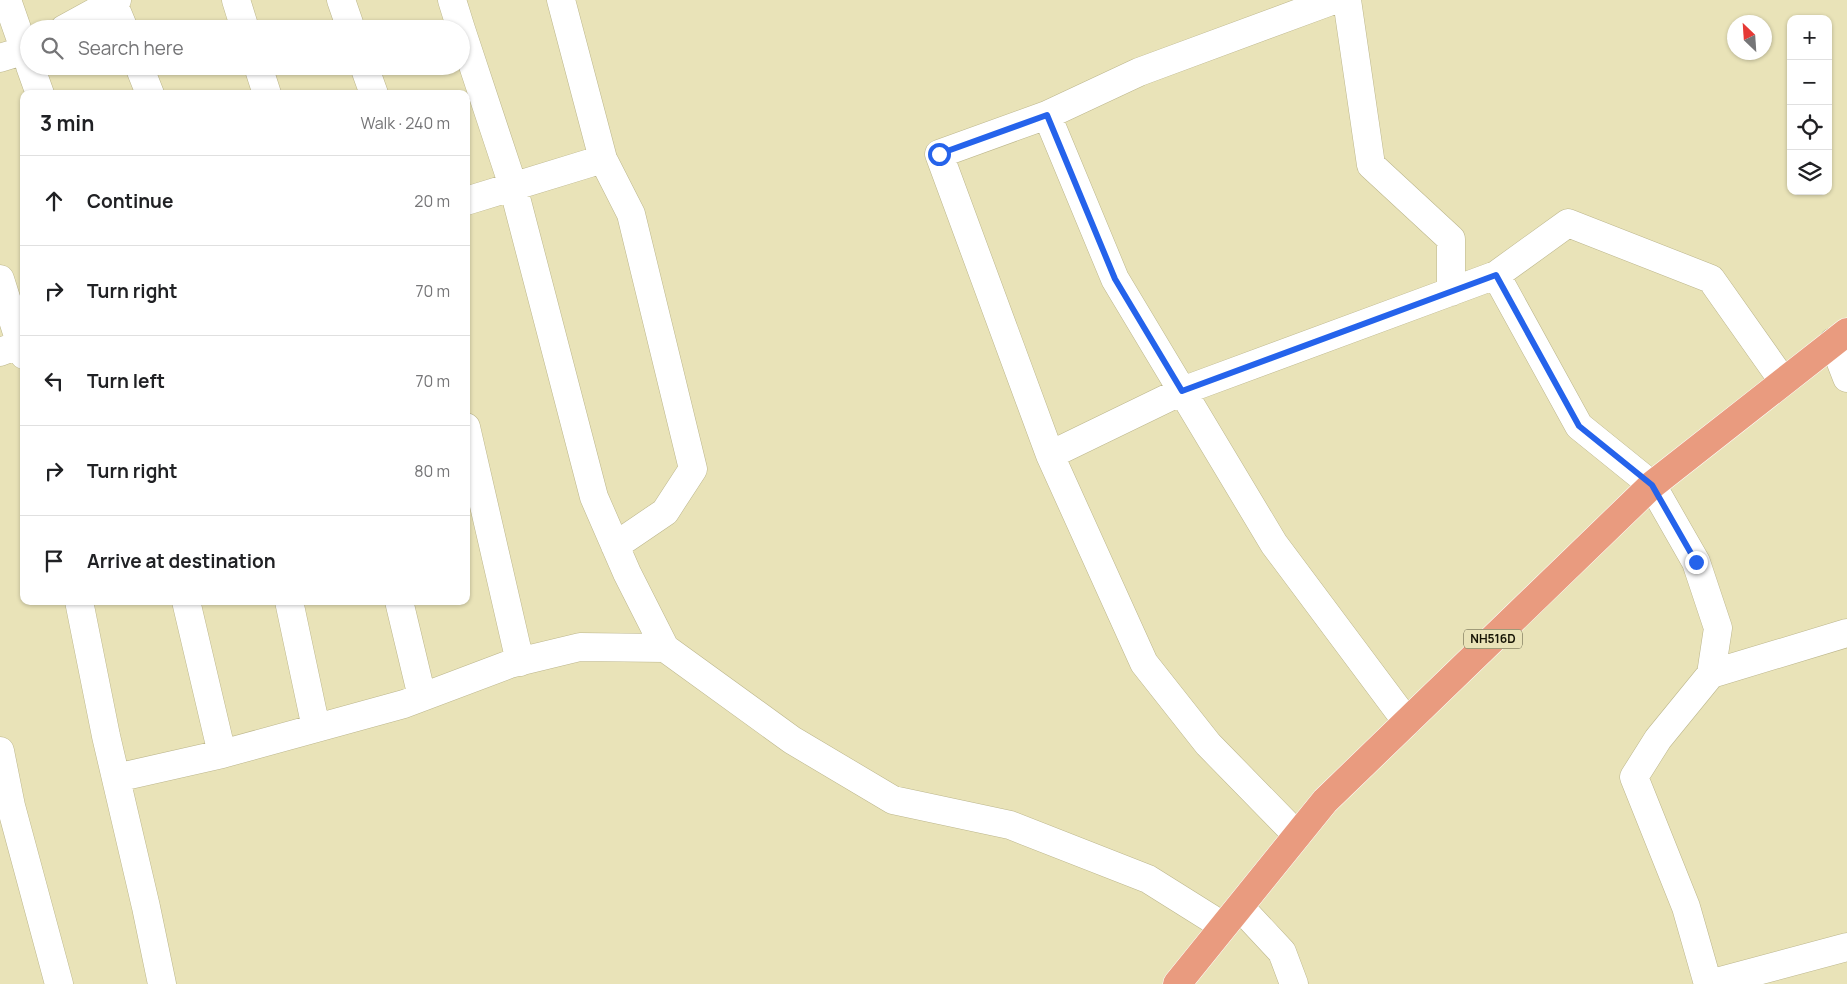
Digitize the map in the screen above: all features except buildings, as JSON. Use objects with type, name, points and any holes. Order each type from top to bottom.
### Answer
[{"type":"highway","name":"NH516D","points":[[1177,984],[1325,800],[1652,485],[1840,337]]},
{"type":"street","points":[[7,0],[20,49]]},
{"type":"street","points":[[80,20],[114,0],[121,20]]},
{"type":"street","points":[[236,0],[242,20]]},
{"type":"street","points":[[341,0],[348,20]]},
{"type":"street","points":[[452,0],[458,20]]},
{"type":"street","points":[[1297,835],[1208,744],[1144,663],[1050,456],[939,154],[1047,115],[1139,72],[1334,0]]},
{"type":"street","points":[[1347,0],[1372,165],[1451,239],[1451,292]]},
{"type":"street","points":[[568,2],[603,159],[631,214],[693,468],[665,512],[615,546]]},
{"type":"street","points":[[470,56],[513,186],[594,497],[615,546],[665,648],[792,740],[893,800],[1019,829],[1148,879],[1231,917],[1282,952],[1294,984]]},
{"type":"street","points":[[31,75],[38,90]]},
{"type":"street","points":[[143,75],[148,90]]},
{"type":"street","points":[[261,75],[265,90]]},
{"type":"street","points":[[367,75],[373,90]]},
{"type":"street","points":[[1047,115],[1115,279],[1274,544],[1407,722]]},
{"type":"street","points":[[470,200],[603,159]]},
{"type":"street","points":[[1050,456],[1182,391],[1496,275],[1568,223],[1711,279],[1783,381]]},
{"type":"street","points":[[1496,275],[1579,426],[1652,485],[1696,562],[1718,628],[1711,674],[1658,739],[1634,777],[1686,907],[1709,984],[1847,947]]},
{"type":"street","points":[[0,279],[17,349]]},
{"type":"street","points":[[1840,337],[1847,378]]},
{"type":"street","points":[[470,444],[520,662]]},
{"type":"street","points":[[80,605],[162,984]]},
{"type":"street","points":[[187,605],[222,754]]},
{"type":"street","points":[[290,605],[316,728]]},
{"type":"street","points":[[401,605],[422,697]]},
{"type":"street","points":[[1711,674],[1847,633]]},
{"type":"street","points":[[116,778],[222,754],[316,728],[422,697],[520,662],[580,646],[665,648]]},
{"type":"street","points":[[0,751],[11,806],[60,984]]},
{"type":"route","points":[[939,154],[1047,115],[1115,279],[1182,391],[1496,275],[1579,426],[1652,485],[1696,562]]}]
